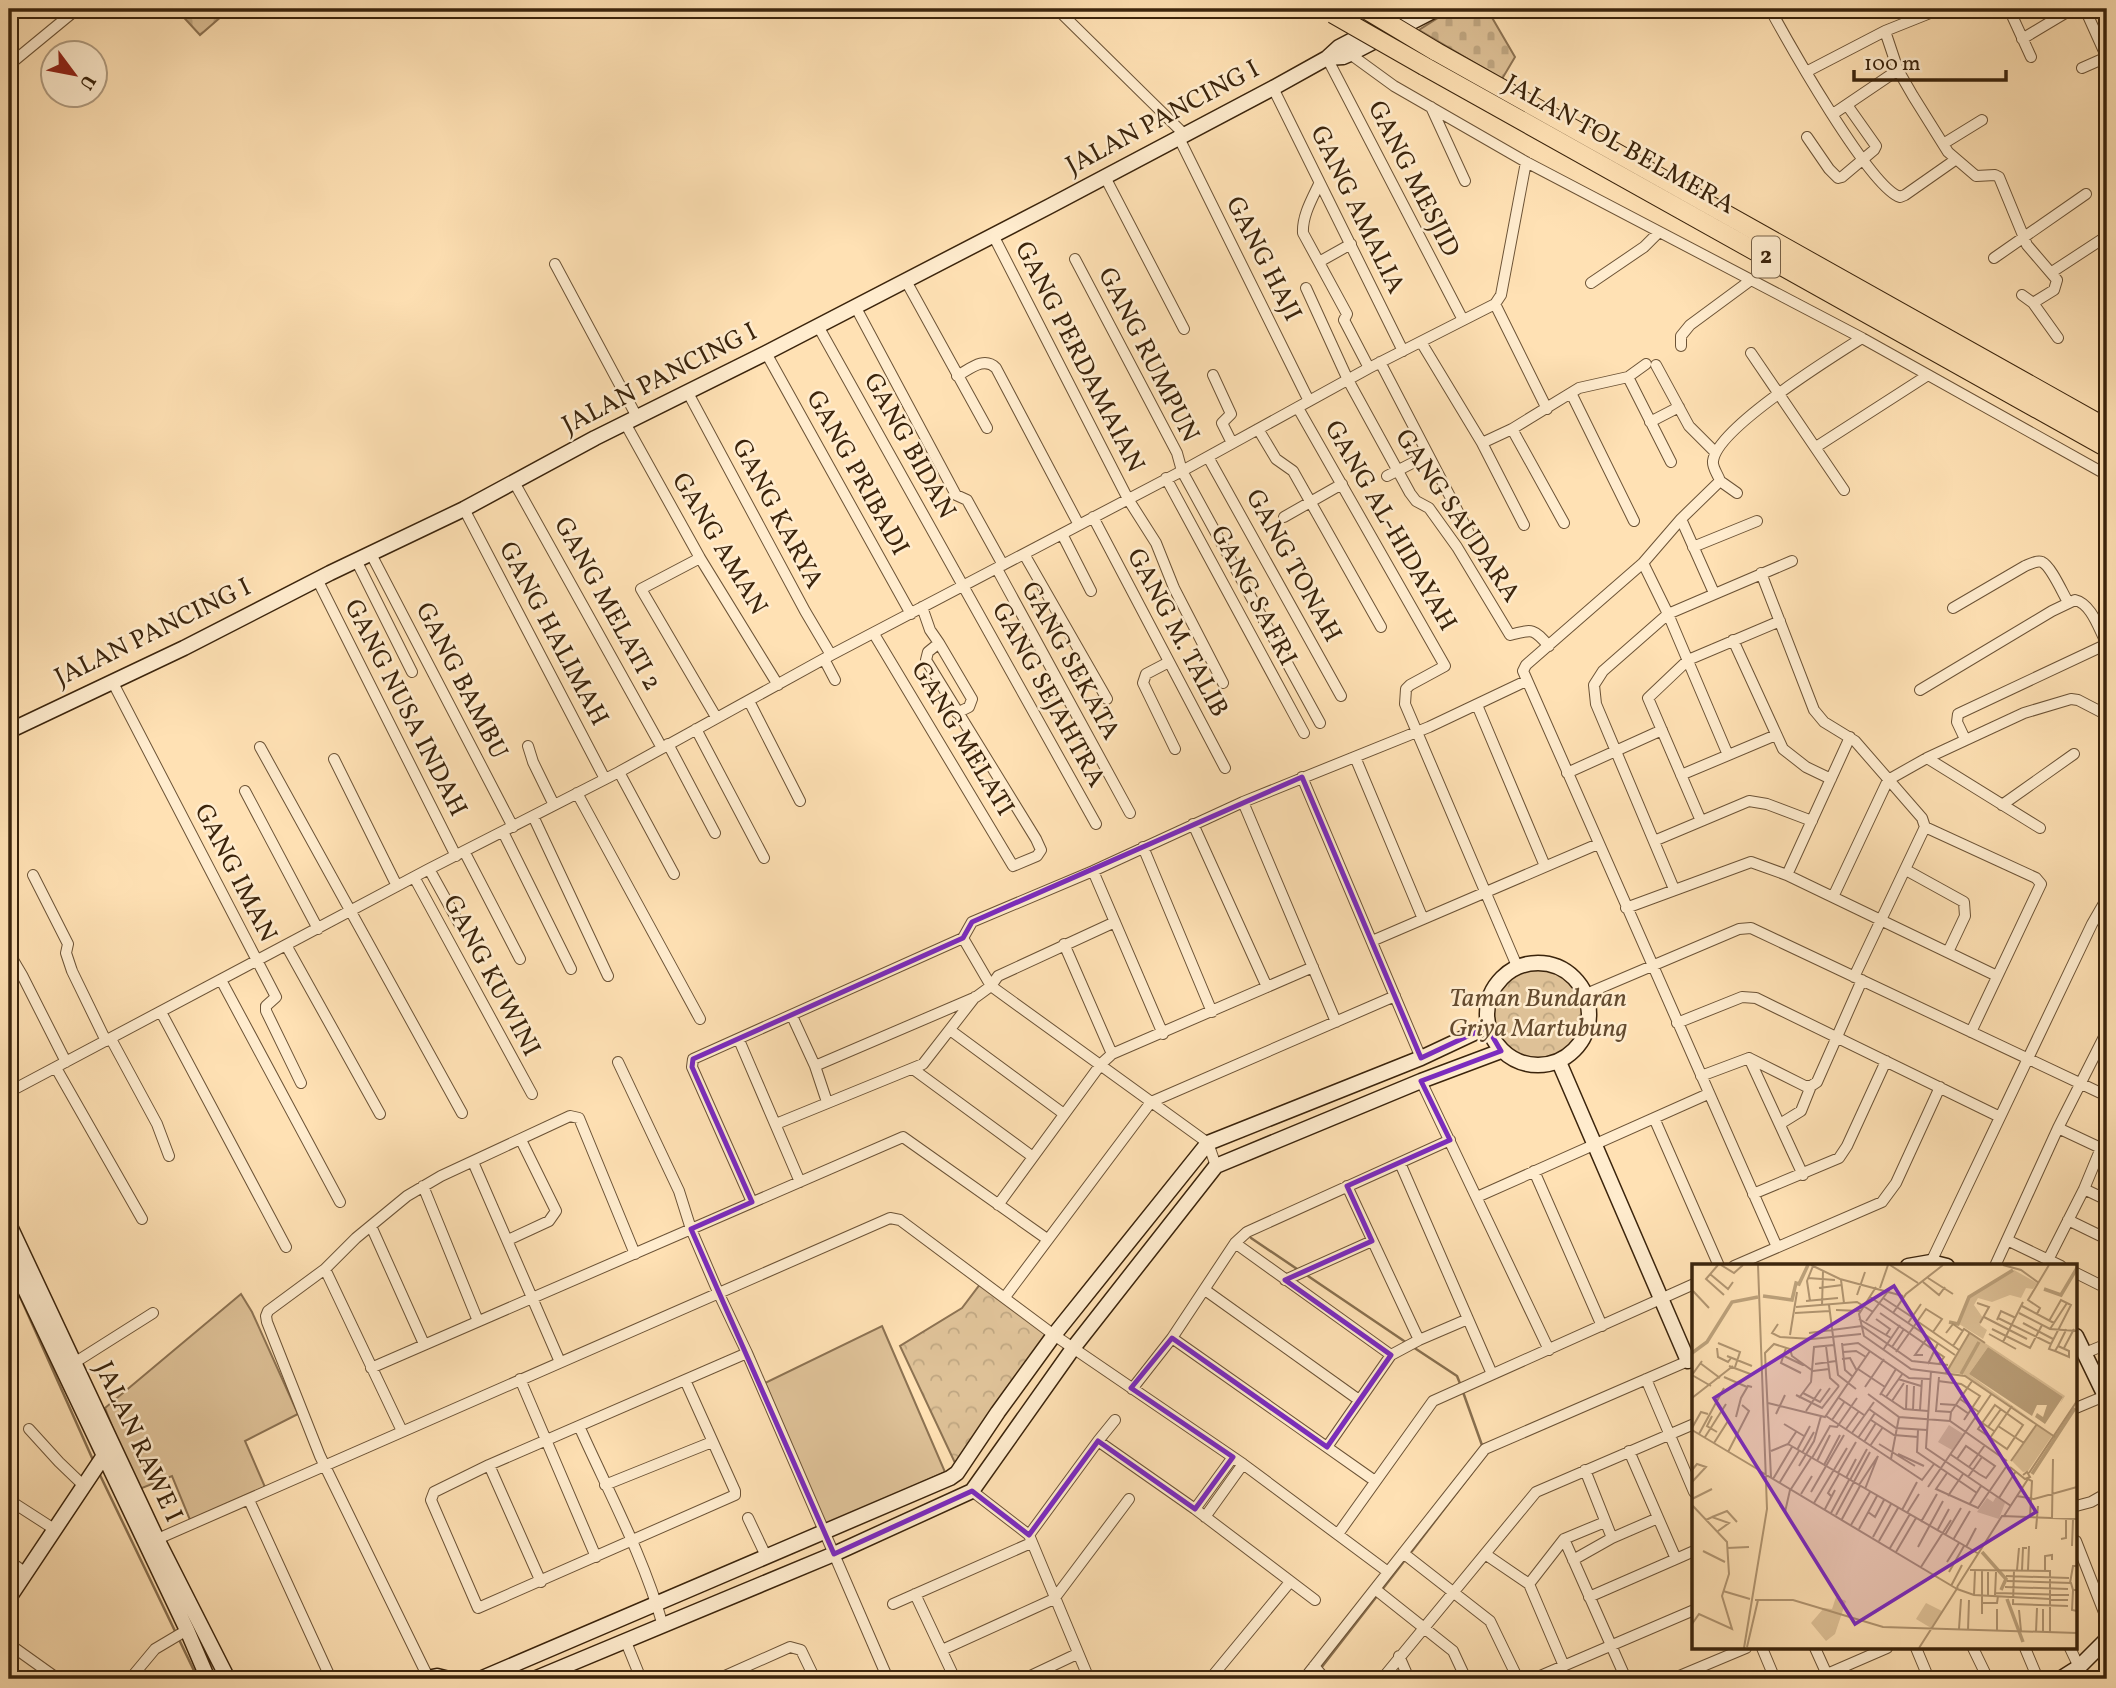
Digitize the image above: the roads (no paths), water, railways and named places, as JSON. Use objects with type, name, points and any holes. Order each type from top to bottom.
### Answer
[{"type":"highway","name":"JALAN TOL BELMERA","points":[[1365,9],[1435,51],[2107,428]]},
{"type":"highway","name":"JALAN TOL BELMERA","points":[[1330,11],[2107,449]]},
{"type":"street","points":[[9,65],[77,9]]},
{"type":"street","name":"GANG HAJI","points":[[1057,9],[1181,135],[1310,401]]},
{"type":"street","name":"JALAN PANCING I","points":[[9,731],[184,648],[317,579],[464,509],[631,420],[1105,177],[1273,88],[1327,58],[1339,47],[1412,9]]},
{"type":"street","name":"JALAN PANCING I","points":[[1327,58],[1350,54],[1437,9]]},
{"type":"street","points":[[1770,9],[1833,114],[1864,159],[1893,194],[1900,197],[1955,160]]},
{"type":"street","points":[[1806,72],[1885,32],[1940,9]]},
{"type":"street","points":[[2009,9],[2031,57]]},
{"type":"street","points":[[2022,39],[2073,9]]},
{"type":"street","points":[[2082,68],[2107,58],[2085,9]]},
{"type":"street","points":[[1885,32],[1898,70],[1943,144],[1955,160],[1976,176],[1999,177],[2023,238],[2052,272],[2058,284],[2054,290],[2033,303]]},
{"type":"street","points":[[1350,54],[1378,76],[1526,162],[1862,338],[2107,475]]},
{"type":"street","name":"GANG MESJID","points":[[1327,58],[1462,320]]},
{"type":"street","points":[[1833,114],[1898,70]]},
{"type":"street","name":"GANG AMALIA","points":[[1273,88],[1403,351]]},
{"type":"street","points":[[1807,136],[1838,178],[1847,174],[1876,146],[1847,105]]},
{"type":"street","points":[[1431,106],[1465,181]]},
{"type":"street","points":[[1943,144],[1982,120]]},
{"type":"street","points":[[9,1090],[56,1068],[429,869],[619,772],[827,657],[1182,471],[1380,362],[1495,304],[1501,295],[1526,162]]},
{"type":"street","points":[[1105,177],[1184,329]]},
{"type":"street","points":[[1319,184],[1302,225],[1303,233],[1347,314],[1344,320],[1369,368]]},
{"type":"street","points":[[1994,258],[2086,194]]},
{"type":"street","points":[[1591,283],[1644,247],[1658,233]]},
{"type":"street","name":"GANG PERDAMAIAN","points":[[993,235],[1128,499],[1156,542],[1174,588],[1223,683]]},
{"type":"street","points":[[2052,272],[2107,236]]},
{"type":"street","points":[[1319,262],[1351,244]]},
{"type":"street","name":"GANG RUMPUN","points":[[1075,259],[1177,453],[1182,471],[1320,723]]},
{"type":"street","name":"GANG AMAN","points":[[555,264],[700,558],[778,685]]},
{"type":"street","points":[[906,281],[987,428]]},
{"type":"street","points":[[1681,346],[1681,336],[1690,325],[1751,281]]},
{"type":"street","name":"GANG SAUDARA","points":[[1306,288],[1392,474],[1416,501],[1429,508],[1457,547],[1510,635],[1531,629],[1549,646]]},
{"type":"street","points":[[2022,295],[2033,303],[2058,338]]},
{"type":"street","points":[[1495,304],[1546,409]]},
{"type":"street","name":"GANG SEKATA","points":[[855,306],[956,495],[967,500],[1130,813]]},
{"type":"street","name":"GANG BIDAN","points":[[818,326],[963,586]]},
{"type":"street","points":[[1737,493],[1720,481],[1712,464],[1715,452],[1739,426],[1777,393],[1862,338]]},
{"type":"street","points":[[1420,342],[1482,443],[1524,525]]},
{"type":"street","name":"GANG PRIBADI","points":[[766,353],[911,614]]},
{"type":"street","points":[[1751,353],[1844,490]]},
{"type":"street","points":[[957,376],[983,362],[991,363],[996,368],[1079,524]]},
{"type":"street","points":[[1380,362],[1468,531]]},
{"type":"street","points":[[1482,443],[1512,429],[1570,393],[1586,386],[1628,377],[1651,365],[1689,426],[1715,452]]},
{"type":"street","points":[[1213,374],[1231,414],[1222,423],[1233,443]]},
{"type":"street","points":[[1816,447],[1928,375]]},
{"type":"street","points":[[1628,377],[1671,462]]},
{"type":"street","name":"GANG KARYA","points":[[687,391],[805,611],[835,680]]},
{"type":"street","points":[[1570,393],[1634,521]]},
{"type":"street","points":[[1650,422],[1679,407]]},
{"type":"street","name":"GANG AL-HIDAYAH","points":[[1298,408],[1445,666],[1414,681],[1406,689],[1405,704],[1417,731]]},
{"type":"street","points":[[1258,429],[1276,459],[1293,471],[1381,627]]},
{"type":"street","points":[[1512,429],[1564,523]]},
{"type":"street","points":[[1392,474],[1428,455]]},
{"type":"street","name":"GANG TONAH","points":[[1208,457],[1341,696]]},
{"type":"street","name":"GANG SAFRI","points":[[1166,478],[1304,733]]},
{"type":"street","points":[[1720,481],[1681,519],[1643,563],[1525,666],[1523,674],[1777,1247]]},
{"type":"street","name":"GANG MELATI 2","points":[[514,482],[715,833]]},
{"type":"street","points":[[1284,517],[1342,484]]},
{"type":"street","name":"GANG HALIMAH","points":[[464,509],[605,779]]},
{"type":"street","points":[[2107,516],[2107,529]]},
{"type":"street","name":"GANG M. TALIB","points":[[1093,517],[1225,768]]},
{"type":"street","points":[[1681,519],[1714,593]]},
{"type":"street","points":[[1693,547],[1757,522]]},
{"type":"street","points":[[1062,534],[1091,591]]},
{"type":"street","name":"GANG BAMBU","points":[[371,554],[508,830],[571,969]]},
{"type":"street","points":[[1024,554],[1107,699]]},
{"type":"street","points":[[700,558],[641,589],[716,717]]},
{"type":"street","points":[[356,560],[412,672]]},
{"type":"street","points":[[1674,889],[1596,704],[1594,685],[1604,671],[1668,614],[1792,561]]},
{"type":"street","points":[[1953,608],[2036,562],[2042,562],[2048,567],[2068,602]]},
{"type":"street","points":[[1643,563],[1668,614],[1728,755]]},
{"type":"street","points":[[1701,1076],[1749,1058],[1805,1086],[1817,1082],[1882,921],[1925,827],[1922,818],[1850,737],[1824,722],[1814,710],[1761,573]]},
{"type":"street","name":"GANG NUSA INDAH","points":[[317,579],[460,853],[520,959]]},
{"type":"street","name":"GANG SEJAHTRA","points":[[963,586],[1096,824]]},
{"type":"street","points":[[1920,690],[2068,602],[2075,600],[2088,607],[2107,644],[2034,680],[1964,709],[1958,714],[1957,722],[1965,739]]},
{"type":"street","points":[[922,607],[930,631],[939,643],[972,699],[969,707],[957,713],[926,660],[928,652],[939,643]]},
{"type":"street","points":[[1701,821],[1648,698],[1688,660],[1780,621]]},
{"type":"street","name":"GANG MELATI","points":[[874,634],[1013,866],[1037,856],[1041,850],[957,713]]},
{"type":"street","points":[[1733,640],[1783,749],[1795,760],[1831,779]]},
{"type":"street","points":[[1169,662],[1146,674],[1143,683],[1175,749]]},
{"type":"street","name":"GANG IMAN","points":[[112,681],[276,997],[266,1006],[266,1011],[301,1083]]},
{"type":"street","points":[[752,1202],[692,1067],[694,1059],[963,938],[972,922],[1093,871],[1243,802],[1477,705],[1526,681]]},
{"type":"street","points":[[1833,897],[1888,780],[1965,739],[2024,713],[2071,699],[2107,715]]},
{"type":"street","points":[[749,701],[800,801]]},
{"type":"street","points":[[1477,705],[1545,866]]},
{"type":"street","points":[[696,729],[764,858]]},
{"type":"street","points":[[1567,773],[1662,730]]},
{"type":"street","points":[[1417,731],[1517,966]]},
{"type":"street","points":[[1681,775],[1776,735]]},
{"type":"street","points":[[1787,875],[1850,737]]},
{"type":"street","points":[[528,746],[554,805]]},
{"type":"street","points":[[260,747],[462,1114]]},
{"type":"street","points":[[2002,805],[2074,754]]},
{"type":"street","points":[[1355,757],[1423,919]]},
{"type":"street","points":[[1927,758],[2040,828]]},
{"type":"street","points":[[334,759],[397,886]]},
{"type":"street","points":[[619,772],[674,874]]},
{"type":"street","points":[[1302,778],[1421,1058]]},
{"type":"street","points":[[245,791],[318,929]]},
{"type":"street","points":[[577,793],[700,1019]]},
{"type":"street","points":[[1654,841],[1749,801],[1767,804],[1812,821]]},
{"type":"street","points":[[1243,802],[1336,1022]]},
{"type":"street","points":[[533,816],[608,976]]},
{"type":"street","points":[[1193,824],[1267,987]]},
{"type":"street","points":[[1925,827],[2036,878],[2041,884],[1971,1032]]},
{"type":"street","points":[[1371,941],[1598,844]]},
{"type":"street","points":[[1143,847],[1212,1012]]},
{"type":"street","points":[[1626,908],[1751,862],[1787,875],[1997,976]]},
{"type":"street","points":[[429,869],[460,925]]},
{"type":"street","points":[[1906,870],[1964,902],[1965,916],[1948,952]]},
{"type":"street","points":[[1093,871],[1163,1034]]},
{"type":"street","points":[[33,875],[68,944],[66,953],[72,971],[157,1124],[169,1156]]},
{"type":"street","name":"GANG KUWINI","points":[[414,877],[532,1094]]},
{"type":"street","points":[[1931,1262],[2092,924],[2107,898]]},
{"type":"street","points":[[814,1066],[975,997],[991,986],[998,976],[1115,922]]},
{"type":"street","points":[[1586,994],[1739,929],[1751,929],[2107,1096]]},
{"type":"street","points":[[963,938],[991,986],[1208,1143],[1216,1166]]},
{"type":"street","points":[[1064,944],[1112,1054]]},
{"type":"street","points":[[286,945],[380,1114]]},
{"type":"street","points":[[9,953],[66,1062]]},
{"type":"street","points":[[1537,962],[1557,966],[1574,977],[1586,994],[1590,1014],[1586,1033],[1575,1050],[1559,1062],[1538,1066],[1518,1063],[1500,1051],[1487,1027],[1486,1008],[1491,991],[1502,976],[1517,966],[1537,962]]},
{"type":"street","points":[[998,1205],[1101,1064],[1112,1054],[1313,967]]},
{"type":"street","points":[[222,980],[340,1202]]},
{"type":"street","points":[[1005,1297],[1151,1102],[1395,996]]},
{"type":"street","points":[[1677,1023],[1748,996],[2000,1116]]},
{"type":"street","points":[[776,1124],[927,1061],[975,997]]},
{"type":"street","points":[[161,1012],[286,1247]]},
{"type":"street","points":[[792,1016],[827,1102]]},
{"type":"street","points":[[480,1679],[939,1483],[957,1472],[1054,1335],[1208,1143],[1421,1058],[1487,1027]]},
{"type":"street","points":[[950,1030],[1064,1114]]},
{"type":"street","points":[[1996,1264],[2080,1084],[2106,1037]]},
{"type":"street","points":[[738,1040],[800,1182]]},
{"type":"street","points":[[534,1679],[834,1554],[972,1491],[1074,1347],[1216,1166],[1500,1051]]},
{"type":"street","points":[[1749,1058],[1803,1175]]},
{"type":"street","points":[[1753,1194],[1803,1175],[1842,1154],[1886,1061]]},
{"type":"street","points":[[618,1062],[679,1191],[691,1229],[887,1677],[874,1679]]},
{"type":"street","points":[[1304,1679],[1319,1672],[1378,1591],[1388,1572],[1406,1555],[1483,1452],[1691,1360],[1661,1299],[1559,1062]]},
{"type":"street","points":[[56,1068],[142,1219]]},
{"type":"street","points":[[913,1069],[1033,1157]]},
{"type":"street","points":[[1421,1081],[1549,1350]]},
{"type":"street","points":[[1780,1124],[1801,1111],[1811,1086]]},
{"type":"street","points":[[1739,1264],[1867,1210],[1889,1196],[1940,1087]]},
{"type":"street","points":[[1477,1197],[1708,1094]]},
{"type":"street","points":[[449,1679],[437,1676],[425,1678],[324,1464],[265,1316],[271,1308],[325,1269],[407,1196],[570,1116],[579,1118],[635,1254]]},
{"type":"street","points":[[1654,1118],[1718,1264]]},
{"type":"street","points":[[2048,1260],[2104,1149],[2059,1128]]},
{"type":"street","points":[[371,1368],[903,1137],[1047,1239]]},
{"type":"street","points":[[508,1241],[549,1221],[556,1211],[522,1140]]},
{"type":"street","points":[[1132,1389],[1172,1338],[1234,1243],[1247,1233],[1450,1140]]},
{"type":"street","points":[[473,1163],[560,1362]]},
{"type":"street","points":[[1400,1163],[1492,1374]]},
{"type":"street","points":[[1534,1171],[1602,1326]]},
{"type":"street","points":[[423,1186],[478,1321]]},
{"type":"street","points":[[1347,1186],[1373,1241],[1413,1343]]},
{"type":"street","points":[[2084,1189],[2107,1200]]},
{"type":"street","points":[[151,1542],[890,1218],[900,1220],[1054,1335],[1243,1464],[1388,1572]]},
{"type":"street","points":[[2068,1220],[2107,1239]]},
{"type":"street","name":"JALAN RAWE I","points":[[9,1224],[112,1443],[151,1542],[180,1633],[208,1679]]},
{"type":"street","points":[[371,1226],[424,1344]]},
{"type":"street","points":[[2007,1240],[2057,1264]]},
{"type":"street","points":[[1285,1280],[1373,1241]]},
{"type":"street","points":[[1234,1243],[1391,1355]]},
{"type":"street","name":"JALAN RAWE I","points":[[10,1260],[99,1464],[151,1542],[228,1679]]},
{"type":"street","points":[[1920,1264],[1939,1264]]},
{"type":"street","points":[[325,1269],[402,1431]]},
{"type":"street","points":[[2078,1274],[2105,1289],[2107,1276]]},
{"type":"street","points":[[1338,1534],[1433,1401],[1692,1285]]},
{"type":"street","points":[[1205,1290],[1359,1400]]},
{"type":"street","points":[[74,1363],[153,1313]]},
{"type":"street","points":[[1327,1447],[1391,1355],[1468,1319]]},
{"type":"street","points":[[1172,1338],[1375,1481]]},
{"type":"street","points":[[2078,1340],[2106,1397],[2078,1407]]},
{"type":"street","points":[[2085,1353],[2107,1344]]},
{"type":"street","points":[[685,1380],[736,1491],[735,1495],[480,1609],[431,1496],[489,1465],[747,1353]]},
{"type":"street","points":[[520,1379],[596,1558]]},
{"type":"street","points":[[1646,1379],[1692,1487]]},
{"type":"street","points":[[893,1604],[1030,1539],[1115,1420]]},
{"type":"street","points":[[1382,1679],[1536,1492],[1692,1425]]},
{"type":"street","points":[[579,1426],[657,1603],[663,1626]]},
{"type":"street","points":[[29,1429],[84,1486]]},
{"type":"street","points":[[1098,1441],[1195,1509],[1315,1600]]},
{"type":"street","points":[[606,1485],[712,1442]]},
{"type":"street","points":[[9,1598],[112,1443]]},
{"type":"street","points":[[1629,1451],[1676,1559]]},
{"type":"street","points":[[1195,1509],[1233,1457]]},
{"type":"street","points":[[1205,1517],[1243,1464]]},
{"type":"street","points":[[489,1465],[541,1582]]},
{"type":"street","points":[[1585,1470],[1612,1538]]},
{"type":"street","points":[[972,1491],[1030,1539],[1089,1679]]},
{"type":"street","points":[[2078,1505],[2107,1493]]},
{"type":"street","points":[[942,1650],[1054,1599],[1129,1499]]},
{"type":"street","points":[[9,1500],[54,1530]]},
{"type":"street","points":[[249,1500],[331,1679]]},
{"type":"street","points":[[748,1518],[766,1556]]},
{"type":"street","points":[[1573,1560],[1612,1538],[1658,1518]]},
{"type":"street","points":[[1529,1584],[1564,1539],[1605,1522]]},
{"type":"street","points":[[1564,1539],[1626,1679]]},
{"type":"street","points":[[1589,1597],[1692,1552]]},
{"type":"street","points":[[1485,1553],[1529,1584],[1564,1666]]},
{"type":"street","points":[[1406,1555],[1490,1621],[1518,1679]]},
{"type":"street","points":[[9,1561],[26,1573]]},
{"type":"street","points":[[2080,1563],[2107,1620]]},
{"type":"street","points":[[1210,1679],[1290,1582]]},
{"type":"street","points":[[1378,1591],[1453,1651],[1466,1679]]},
{"type":"street","points":[[915,1594],[955,1679]]},
{"type":"street","points":[[1533,1679],[1692,1611]]},
{"type":"street","points":[[130,1679],[155,1649],[180,1633]]},
{"type":"street","points":[[2060,1679],[2079,1667],[2107,1639]]},
{"type":"street","points":[[626,1642],[641,1679]]},
{"type":"street","points":[[9,1644],[58,1679]]},
{"type":"street","points":[[719,1679],[790,1647],[801,1650],[814,1679]]},
{"type":"street","points":[[1672,1679],[1741,1650]]},
{"type":"street","points":[[1763,1650],[1775,1679]]},
{"type":"street","points":[[1816,1650],[1828,1677],[1883,1650]]},
{"type":"street","points":[[1917,1650],[1930,1679]]},
{"type":"street","points":[[1974,1650],[1988,1679]]},
{"type":"street","points":[[2026,1650],[2038,1679]]},
{"type":"street","points":[[2071,1650],[2079,1667]]},
{"type":"street","points":[[1024,1679],[1077,1654]]},
{"type":"street","points":[[1399,1656],[1409,1679]]},
{"type":"waterway","points":[[1251,1238],[1300,1271]]},
{"type":"waterway","points":[[9,1272],[93,1460]]},
{"type":"waterway","points":[[1305,1274],[1407,1343]]},
{"type":"waterway","points":[[1413,1347],[1457,1376],[1461,1386]]},
{"type":"waterway","points":[[1463,1392],[1483,1448]]},
{"type":"waterway","points":[[99,1473],[198,1679]]},
{"type":"waterway","points":[[1409,1555],[1471,1474]]},
{"type":"waterway","points":[[1381,1591],[1405,1560]]},
{"type":"waterway","points":[[1321,1668],[1377,1596]]},
{"type":"park label","name":"Taman Bundaran Griya Martubung","points":[[1538,1014]]}]
